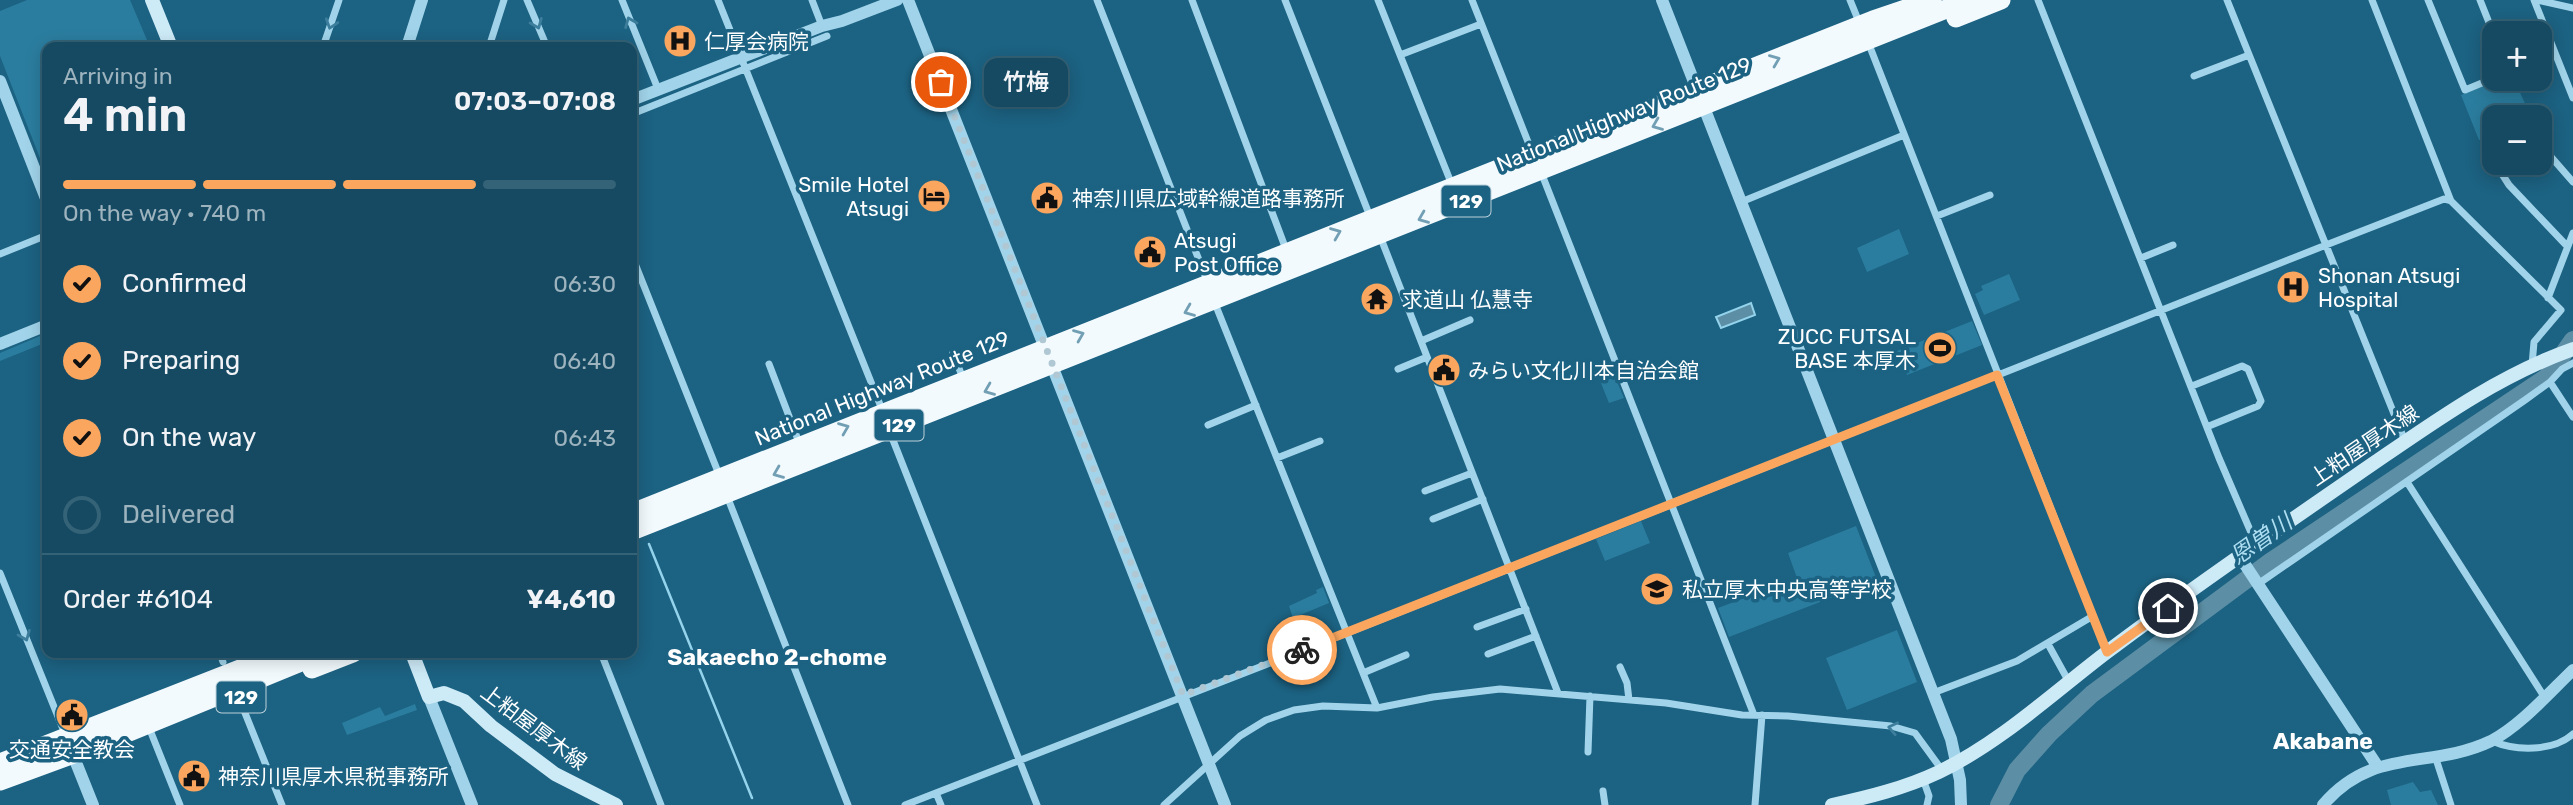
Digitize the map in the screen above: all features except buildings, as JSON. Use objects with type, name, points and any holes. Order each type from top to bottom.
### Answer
[{"type":"highway","points":[[1870,31],[1902,0]]},
{"type":"highway","name":"National Highway Route 129","points":[[1870,31],[1932,0]]},
{"type":"highway","name":"National Highway Route 129","points":[[637,509],[729,484],[1870,31],[1969,0]]},
{"type":"highway","points":[[1870,31],[1906,34],[2001,0]]},
{"type":"highway","name":"National Highway Route 129","points":[[1211,292],[1288,252],[1376,227],[1453,187],[1537,163]]},
{"type":"highway","name":"National Highway Route 129","points":[[729,484],[800,445],[886,421],[964,381],[1049,356]]},
{"type":"highway","name":"129","points":[[637,509],[693,479],[729,484]]},
{"type":"highway","name":"129","points":[[637,539],[729,484]]},
{"type":"highway","name":"129","points":[[69,746],[121,706],[220,658]]},
{"type":"highway","name":"129","points":[[126,733],[188,698],[271,658]]},
{"type":"highway","name":"129","points":[[0,781],[69,746],[188,698],[308,658]]},
{"type":"highway","name":"129","points":[[0,763],[126,733],[150,730],[340,658]]},
{"type":"main road","points":[[152,0],[169,42]]},
{"type":"main road","name":"上粕屋厚木線","points":[[1832,805],[1874,796],[1923,779],[1957,762],[2011,727],[2107,652],[2243,562],[2256,544],[2470,398],[2532,365],[2573,349]]},
{"type":"main road","points":[[414,658],[429,697]]},
{"type":"main road","name":"上粕屋厚木線","points":[[429,697],[444,693],[464,701],[491,726],[555,774],[614,804]]},
{"type":"street","points":[[325,42],[339,0]]},
{"type":"street","points":[[409,42],[422,0]]},
{"type":"street","points":[[491,42],[504,0]]},
{"type":"street","points":[[527,0],[545,42]]},
{"type":"street","points":[[622,0],[657,89]]},
{"type":"street","points":[[718,0],[1037,805]]},
{"type":"street","points":[[812,0],[825,31]]},
{"type":"street","points":[[637,98],[743,62],[897,0]]},
{"type":"street","points":[[908,0],[1225,805]]},
{"type":"street","points":[[1097,0],[1377,708]]},
{"type":"street","points":[[1192,0],[1288,252]]},
{"type":"street","points":[[1285,0],[1558,693]]},
{"type":"street","points":[[1378,0],[1453,187]]},
{"type":"street","points":[[1472,0],[1758,715],[1755,805]]},
{"type":"street","points":[[1662,0],[1933,693],[1957,762],[1961,805]]},
{"type":"street","points":[[1850,0],[1870,31],[1904,135],[2107,652]]},
{"type":"street","points":[[2038,0],[2219,458],[2256,544]]},
{"type":"street","points":[[2227,0],[2406,442]]},
{"type":"street","points":[[2428,0],[2465,90],[2482,83]]},
{"type":"street","points":[[2480,0],[2488,21]]},
{"type":"street","points":[[2535,0],[2573,8]]},
{"type":"street","points":[[2535,0],[2573,98]]},
{"type":"street","points":[[2376,1],[2451,201],[2561,310],[2534,342],[2532,365]]},
{"type":"street","points":[[1400,55],[1481,24]]},
{"type":"street","points":[[1385,46],[1395,42]]},
{"type":"street","points":[[2194,76],[2249,55]]},
{"type":"street","points":[[637,112],[743,62]]},
{"type":"street","points":[[2202,63],[2206,72]]},
{"type":"street","points":[[0,81],[42,188]]},
{"type":"street","points":[[1741,202],[1904,135]]},
{"type":"street","points":[[2552,158],[2573,181]]},
{"type":"street","points":[[2503,175],[2567,246]]},
{"type":"street","points":[[1937,216],[1990,195]]},
{"type":"street","points":[[905,805],[2326,245],[2444,200],[2451,201]]},
{"type":"street","points":[[2548,298],[2573,233]]},
{"type":"street","points":[[0,254],[42,237]]},
{"type":"street","points":[[2141,258],[2173,245]]},
{"type":"street","points":[[637,268],[729,484],[848,805]]},
{"type":"street","points":[[1421,341],[1470,320]]},
{"type":"street","points":[[0,344],[42,327]]},
{"type":"street","points":[[953,353],[964,381]]},
{"type":"street","points":[[1398,369],[1427,357]]},
{"type":"street","points":[[2257,584],[2550,382],[2562,369],[2573,363]]},
{"type":"street","points":[[769,364],[800,445]]},
{"type":"street","points":[[2192,386],[2242,366],[2248,369],[2261,401],[2258,406],[2208,426]]},
{"type":"street","points":[[2550,382],[2573,418]]},
{"type":"street","points":[[1208,425],[1256,405]]},
{"type":"street","points":[[1277,458],[1320,442]]},
{"type":"street","points":[[1425,492],[1472,473]]},
{"type":"street","points":[[2407,482],[2545,698]]},
{"type":"street","points":[[1433,519],[1483,499]]},
{"type":"street","points":[[2243,562],[2378,767]]},
{"type":"street","points":[[0,573],[93,805]]},
{"type":"street","points":[[1477,627],[1525,609]]},
{"type":"street","points":[[1933,693],[2017,661],[2093,616]]},
{"type":"street","points":[[1488,654],[1536,636]]},
{"type":"street","points":[[2048,644],[2069,682]]},
{"type":"street","points":[[1363,673],[1406,656]]},
{"type":"street","points":[[603,658],[661,805]]},
{"type":"street","points":[[1620,667],[1627,683],[1629,700]]},
{"type":"street","points":[[2323,805],[2348,780],[2378,767],[2466,749],[2491,741],[2545,698],[2573,670]]},
{"type":"street","points":[[1164,805],[1240,736],[1266,720],[1294,710],[1323,706],[1377,708],[1464,692],[1500,689],[1666,703],[1714,712],[1891,726],[1915,733],[1942,770]]},
{"type":"street","points":[[1588,752],[1590,696]]},
{"type":"street","points":[[429,697],[472,805]]},
{"type":"street","points":[[239,698],[282,805]]},
{"type":"street","points":[[150,730],[180,805]]},
{"type":"street","points":[[2491,741],[2507,747],[2544,746],[2567,739],[2573,734]]},
{"type":"street","points":[[2435,755],[2451,805]]},
{"type":"street","points":[[1923,779],[1928,796],[1927,805]]},
{"type":"street","points":[[936,793],[941,805]]},
{"type":"shaded area","points":[[27,0],[130,0],[148,42],[42,42],[42,163],[0,56],[0,11]]},
{"type":"shaded area","points":[[2482,86],[2482,91],[2519,91],[2526,105],[2482,105],[2482,139],[2479,140],[2461,95]]},
{"type":"shaded area","points":[[1899,229],[1909,254],[1867,272],[1857,248]]},
{"type":"shaded area","points":[[2009,274],[2020,300],[1984,315],[1975,294],[1983,290],[1981,286]]},
{"type":"shaded area","points":[[1751,303],[1755,315],[1721,328],[1716,317]]},
{"type":"shaded area","name":"ZUCC FUTSAL BASE 本厚木","points":[[1972,321],[1982,345],[1907,375],[1897,351]]},
{"type":"shaded area","points":[[42,335],[42,344],[0,361],[0,353]]},
{"type":"shaded area","points":[[1609,363],[1624,398],[1609,403],[1594,366]]},
{"type":"shaded area","points":[[1641,521],[1650,543],[1605,561],[1596,539]]},
{"type":"shaded area","points":[[1856,526],[1877,580],[1729,637],[1718,608],[1797,578],[1788,553]]},
{"type":"shaded area","points":[[1323,587],[1329,603],[1293,618],[1289,606],[1317,593],[1316,590]]},
{"type":"shaded area","points":[[1897,630],[1917,682],[1847,710],[1826,658]]},
{"type":"shaded area","points":[[415,704],[417,710],[347,735],[342,723],[380,707],[385,716]]},
{"type":"shaded area","points":[[2413,782],[2420,792],[2431,790],[2438,805],[2391,805],[2387,790]]},
{"type":"waterway","name":"恩曽川","points":[[1999,805],[2017,770],[2049,734],[2092,694],[2270,562],[2547,377],[2573,340]]},
{"type":"waterway","points":[[649,544],[752,798]]},
{"type":"way so far","points":[[941,82],[1183,695],[1302,650]]},
{"type":"place","name":"仁厚会病院","points":[[680,41]]},
{"type":"place","name":"竹梅","points":[[941,82]]},
{"type":"place","name":"Smile Hotel Atsugi","points":[[934,196]]},
{"type":"place","name":"神奈川県広域幹線道路事務所","points":[[1047,198]]},
{"type":"place","name":"Atsugi Post Office","points":[[1150,252]]},
{"type":"place","name":"Shonan Atsugi Hospital","points":[[2293,287]]},
{"type":"place","name":"求道山 仏慧寺","points":[[1377,299]]},
{"type":"place","name":"ZUCC FUTSAL BASE 本厚木","points":[[1940,348]]},
{"type":"place","name":"みらい文化川本自治会館","points":[[1444,370]]},
{"type":"place","name":"私立厚木中央高等学校","points":[[1657,589]]},
{"type":"place","name":"交通安全教会","points":[[72,715]]},
{"type":"place","name":"神奈川県厚木県税事務所","points":[[194,776]]},
{"type":"district","name":"Sakaecho 2-chome","points":[[777,657]]},
{"type":"district","name":"Akabane","points":[[2323,741]]},
{"type":"route","points":[[1302,650],[1997,375],[2107,652],[2168,608]]}]
